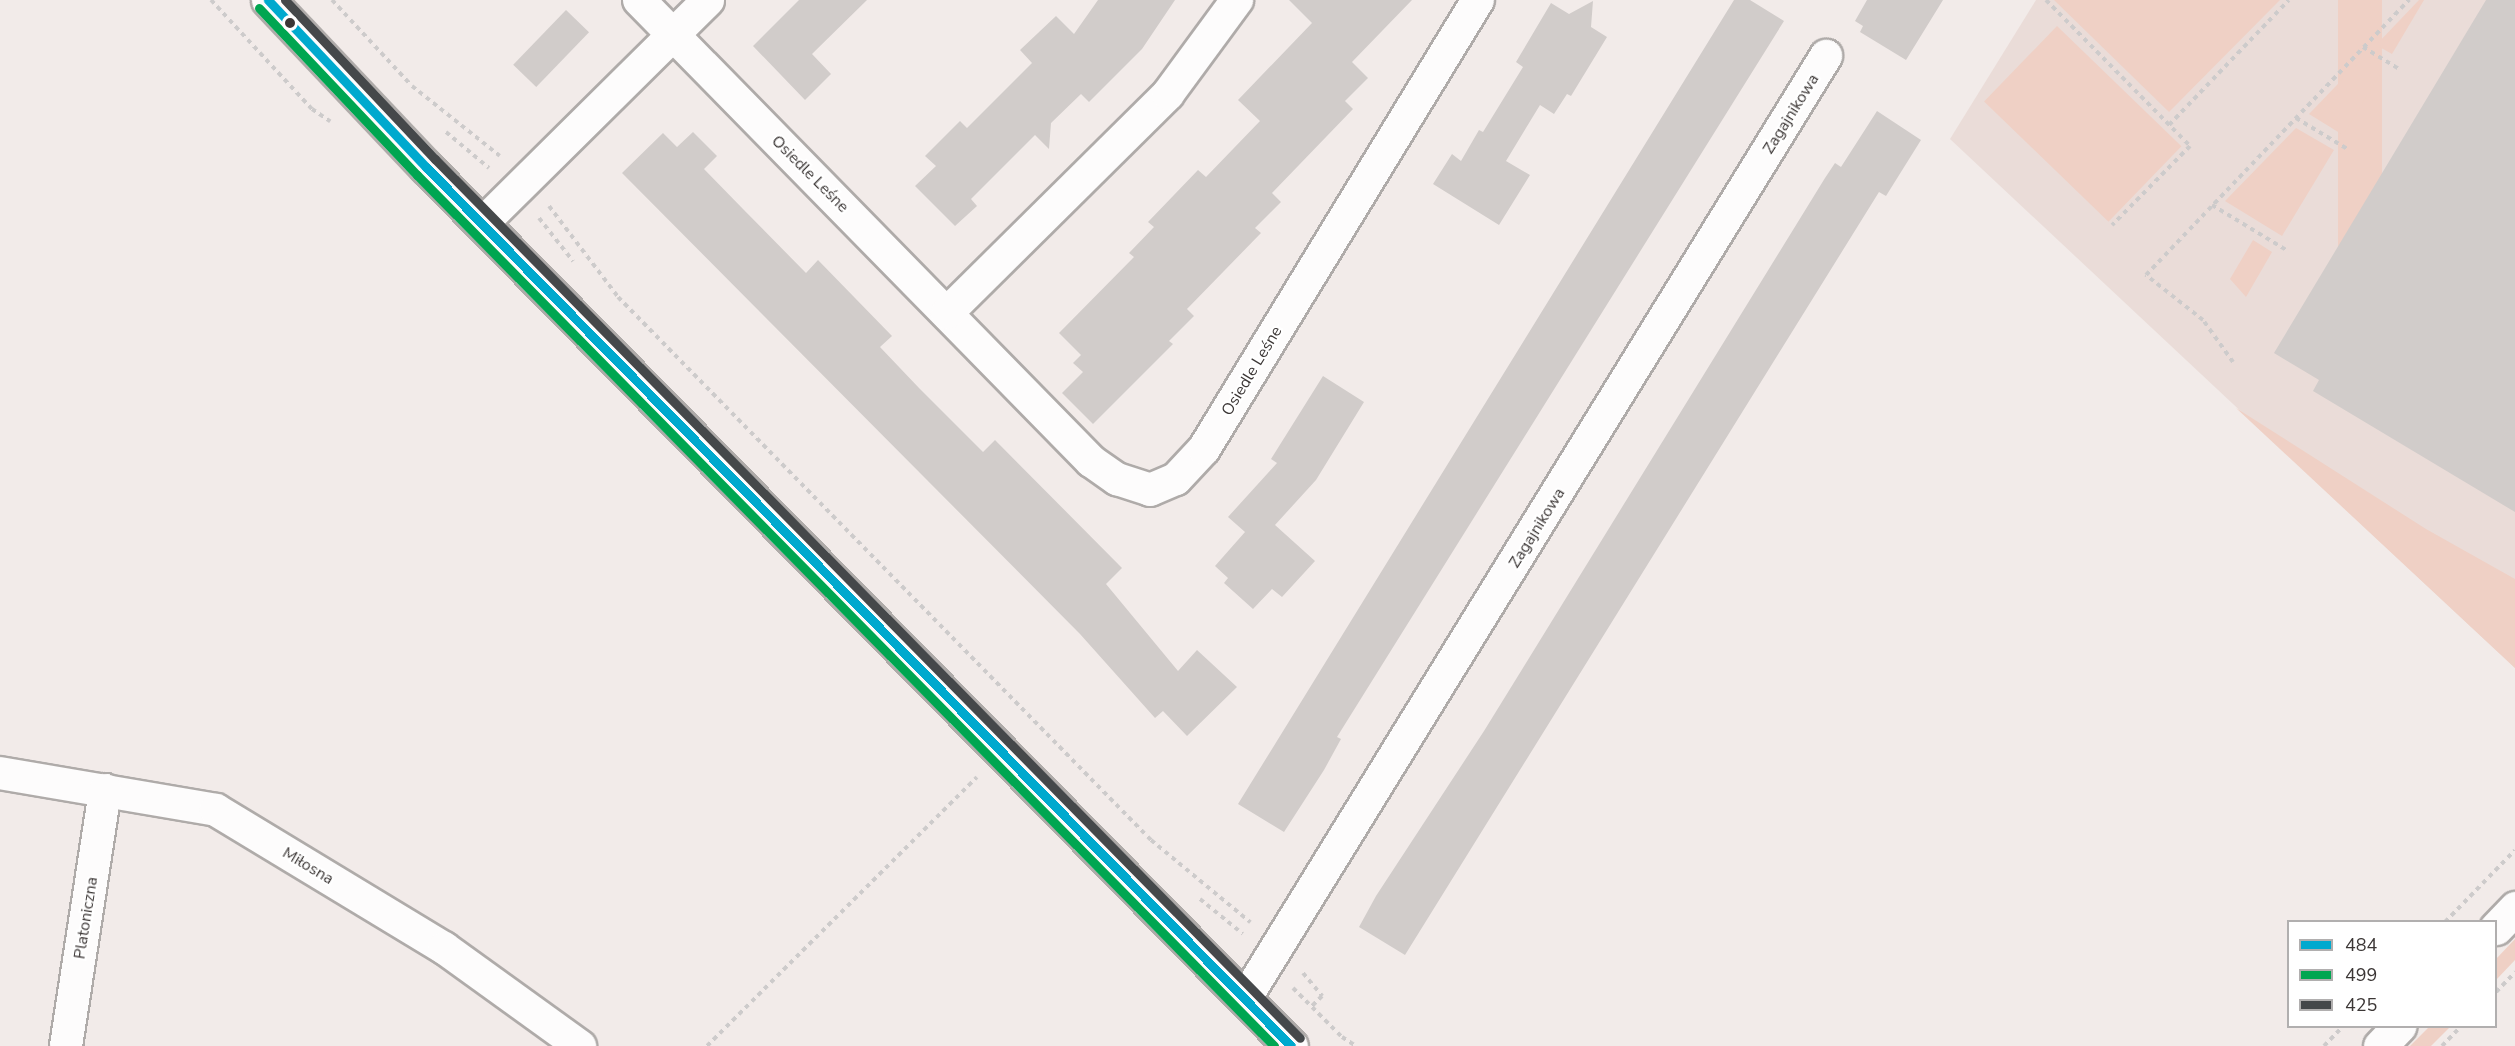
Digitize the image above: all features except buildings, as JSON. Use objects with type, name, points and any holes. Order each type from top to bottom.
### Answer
[{"type":"street","points":[[268,0],[482,224],[1291,1046]]},
{"type":"street","name":"Osiedle Leśne","points":[[639,0],[1091,461],[1118,480],[1150,489],[1176,479],[1204,449],[1478,0]]},
{"type":"street","points":[[482,224],[708,0]]},
{"type":"street","points":[[947,313],[1168,94],[1237,0]]},
{"type":"street","name":"Zagajnikowa","points":[[1245,999],[1826,56]]},
{"type":"street","name":"Miłosna","points":[[0,773],[216,810],[444,948],[580,1046]]},
{"type":"street","name":"Platoniczna","points":[[66,1046],[105,790]]},
{"type":"street","points":[[2497,927],[2515,908]]},
{"type":"street","points":[[2380,1046],[2397,1028]]},
{"type":"path","points":[[332,0],[412,86],[467,127],[526,181],[580,242],[618,297],[1151,840],[1278,948],[1322,996],[1305,1012]]},
{"type":"path","points":[[2046,0],[2190,146],[2112,225]]},
{"type":"path","points":[[2168,125],[2289,0]]},
{"type":"path","points":[[2233,362],[2203,320],[2146,275],[2409,0]]},
{"type":"path","points":[[2363,48],[2398,69]]},
{"type":"path","points":[[2296,118],[2349,150]]},
{"type":"path","points":[[2212,205],[2288,251]]},
{"type":"path","points":[[707,1046],[984,770]]},
{"type":"path","points":[[2446,920],[2515,850]]},
{"type":"path","points":[[2497,991],[2515,972]]},
{"type":"path","points":[[2324,1046],[2341,1028]]},
{"type":"path","points":[[2442,1046],[2459,1028]]},
{"type":"shaded area","points":[[2036,0],[2515,0],[2515,668],[1950,139]]},
{"type":"shaded area","points":[[2054,0],[2280,0],[2169,112]]},
{"type":"shaded area","points":[[2338,0],[2382,0],[2382,330],[2338,330]]},
{"type":"shaded area","points":[[2419,0],[2424,0],[2392,54],[2376,45]]},
{"type":"shaded area","points":[[2057,26],[2181,146],[2109,222],[1984,102]]},
{"type":"shaded area","points":[[2362,59],[2382,71],[2343,135],[2309,114]]},
{"type":"shaded area","points":[[2296,128],[2334,150],[2282,236],[2225,201]]},
{"type":"shaded area","points":[[2253,240],[2272,252],[2246,297],[2230,279]]},
{"type":"shaded area","points":[[2236,408],[2426,529],[2515,579],[2515,668]]},
{"type":"shaded area","points":[[2515,939],[2515,960],[2497,979],[2497,958]]},
{"type":"shaded area","points":[[2428,1028],[2449,1028],[2431,1046],[2410,1046]]},
{"type":"transit line","name":"484","points":[[268,0],[426,167],[1291,1046]]},
{"type":"transit line","name":"425","points":[[285,0],[435,159],[1300,1038]]},
{"type":"transit line","name":"499","points":[[259,8],[417,175],[1274,1046]]}]
